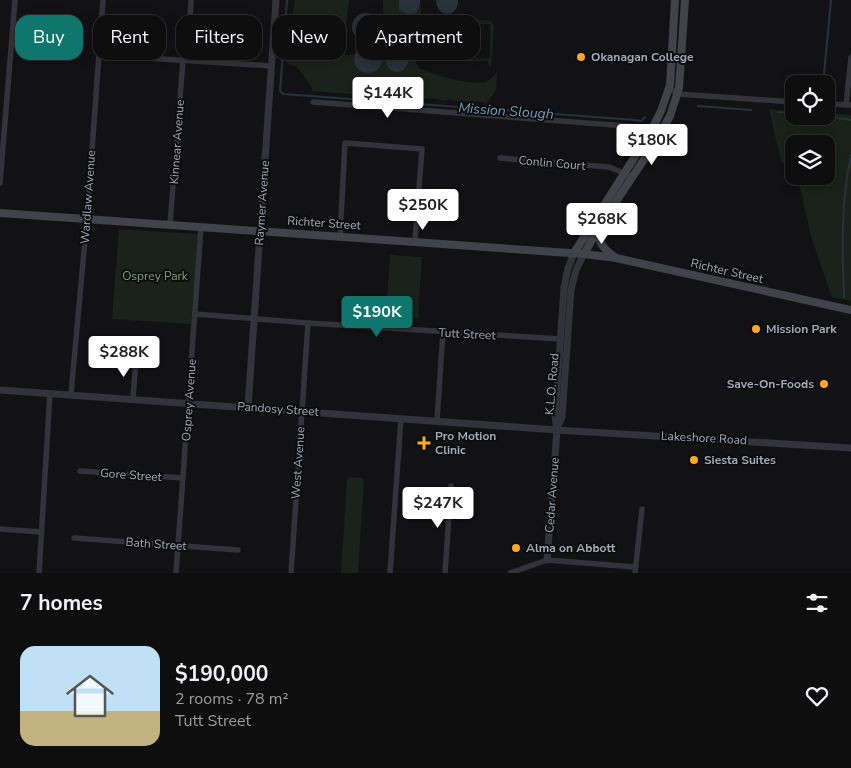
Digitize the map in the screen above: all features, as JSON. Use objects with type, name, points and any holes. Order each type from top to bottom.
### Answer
[{"type":"main road","name":"K.L.O. Road","points":[[574,253],[623,172],[651,131],[661,111],[670,85],[675,0]]},
{"type":"main road","name":"K.L.O. Road","points":[[584,254],[670,116],[679,91],[686,0]]},
{"type":"main road","name":"Richter Street","points":[[0,213],[584,254],[616,258],[851,310]]},
{"type":"main road","points":[[601,224],[598,236],[601,245],[616,258]]},
{"type":"street","points":[[0,183],[15,0]]},
{"type":"street","name":"Wardlaw Avenue","points":[[102,15],[103,0]]},
{"type":"street","name":"Kinnear Avenue","points":[[190,15],[191,0]]},
{"type":"street","name":"Raymer Avenue","points":[[248,407],[276,0]]},
{"type":"street","points":[[835,104],[849,105],[851,58]]},
{"type":"street","name":"Wardlaw Avenue","points":[[71,394],[99,60]]},
{"type":"street","points":[[183,60],[272,66]]},
{"type":"street","name":"Kinnear Avenue","points":[[170,224],[183,60]]},
{"type":"street","points":[[670,85],[671,89],[696,94],[785,101]]},
{"type":"street","points":[[313,102],[640,127],[651,131]]},
{"type":"street","points":[[340,236],[345,143],[422,149],[415,241]]},
{"type":"street","name":"Conlin Court","points":[[500,158],[609,167],[632,177]]},
{"type":"street","name":"Osprey Avenue","points":[[176,573],[201,227]]},
{"type":"street","name":"K.L.O. Road","points":[[556,430],[555,416],[564,288],[568,268],[574,253]]},
{"type":"street","name":"K.L.O. Road","points":[[556,430],[562,416],[571,290],[576,270],[584,254]]},
{"type":"street","name":"Tutt Street","points":[[195,314],[308,324],[560,339]]},
{"type":"street","name":"West Avenue","points":[[291,573],[308,324]]},
{"type":"street","points":[[437,420],[443,332]]},
{"type":"street","points":[[133,398],[136,360]]},
{"type":"street","name":"Pandosy Street","points":[[0,390],[302,410],[556,430]]},
{"type":"street","points":[[39,573],[50,393]]},
{"type":"street","points":[[390,573],[401,418]]},
{"type":"street","name":"Lakeshore Road","points":[[556,430],[851,448]]},
{"type":"street","name":"Cedar Avenue","points":[[547,560],[556,430]]},
{"type":"street","name":"Gore Street","points":[[80,471],[183,478]]},
{"type":"street","points":[[445,573],[450,486]]},
{"type":"street","points":[[510,573],[547,560],[635,570],[642,509]]},
{"type":"street","points":[[0,530],[41,532]]},
{"type":"street","name":"Bath Street","points":[[74,538],[238,550]]},
{"type":"green space","points":[[295,0],[349,0],[346,23],[346,15],[292,15]]},
{"type":"green space","points":[[383,0],[399,0],[418,11],[421,5],[421,15],[384,15]]},
{"type":"green space","points":[[480,20],[488,20],[492,22],[494,27],[491,67],[489,67],[488,61],[468,61],[490,58],[490,24],[480,24]]},
{"type":"green space","points":[[346,55],[355,55],[356,60],[386,60],[385,62],[403,71],[407,65],[407,60],[414,60],[419,68],[442,77],[462,81],[486,82],[497,72],[496,90],[486,104],[484,102],[455,101],[450,99],[444,101],[434,98],[416,100],[400,96],[312,91],[312,87],[297,67],[287,64],[286,60],[346,60]]},
{"type":"green space","points":[[769,109],[785,110],[785,125],[835,125],[835,114],[851,115],[851,301],[832,297],[811,236],[799,185],[835,185],[835,135],[785,135],[785,166],[781,161]]},
{"type":"green space","name":"Osprey Park","points":[[119,229],[198,234],[191,324],[112,319]]},
{"type":"green space","points":[[390,255],[422,257],[418,318],[386,315]]},
{"type":"green space","points":[[353,300],[377,302],[376,320],[351,318]]},
{"type":"green space","points":[[350,477],[362,478],[364,480],[358,573],[341,573],[347,479]]},
{"type":"shaded area","points":[[399,0],[420,0],[419,9],[414,14],[406,14],[399,9]]},
{"type":"shaded area","points":[[436,0],[458,0],[455,11],[447,14],[440,10]]},
{"type":"shaded area","points":[[366,13],[373,15],[359,15]]},
{"type":"shaded area","points":[[356,17],[356,37],[352,27]]},
{"type":"shaded area","points":[[356,52],[356,60],[382,60],[381,64],[373,72],[363,72],[355,64]]},
{"type":"shaded area","points":[[386,60],[408,60],[405,69],[397,72],[389,69],[386,61]]},
{"type":"waterway","name":"Mission Slough","points":[[287,0],[280,91],[283,94],[641,121],[645,117]]},
{"type":"waterway","points":[[824,75],[831,0]]},
{"type":"waterway","name":"Mission Slough","points":[[698,106],[751,110]]},
{"type":"waterway","name":"Mission Slough","points":[[778,112],[785,112]]},
{"type":"waterway","points":[[835,117],[851,120]]},
{"type":"waterway","points":[[844,297],[844,208],[851,155]]},
{"type":"place","name":"Okanagan College","points":[[581,57]]},
{"type":"place","name":"Mission Park","points":[[756,329]]},
{"type":"place","name":"Save-On-Foods","points":[[824,384]]},
{"type":"place","name":"Pro Motion Clinic","points":[[424,443]]},
{"type":"place","name":"Siesta Suites","points":[[694,460]]},
{"type":"place","name":"Alma on Abbott","points":[[516,548]]}]
